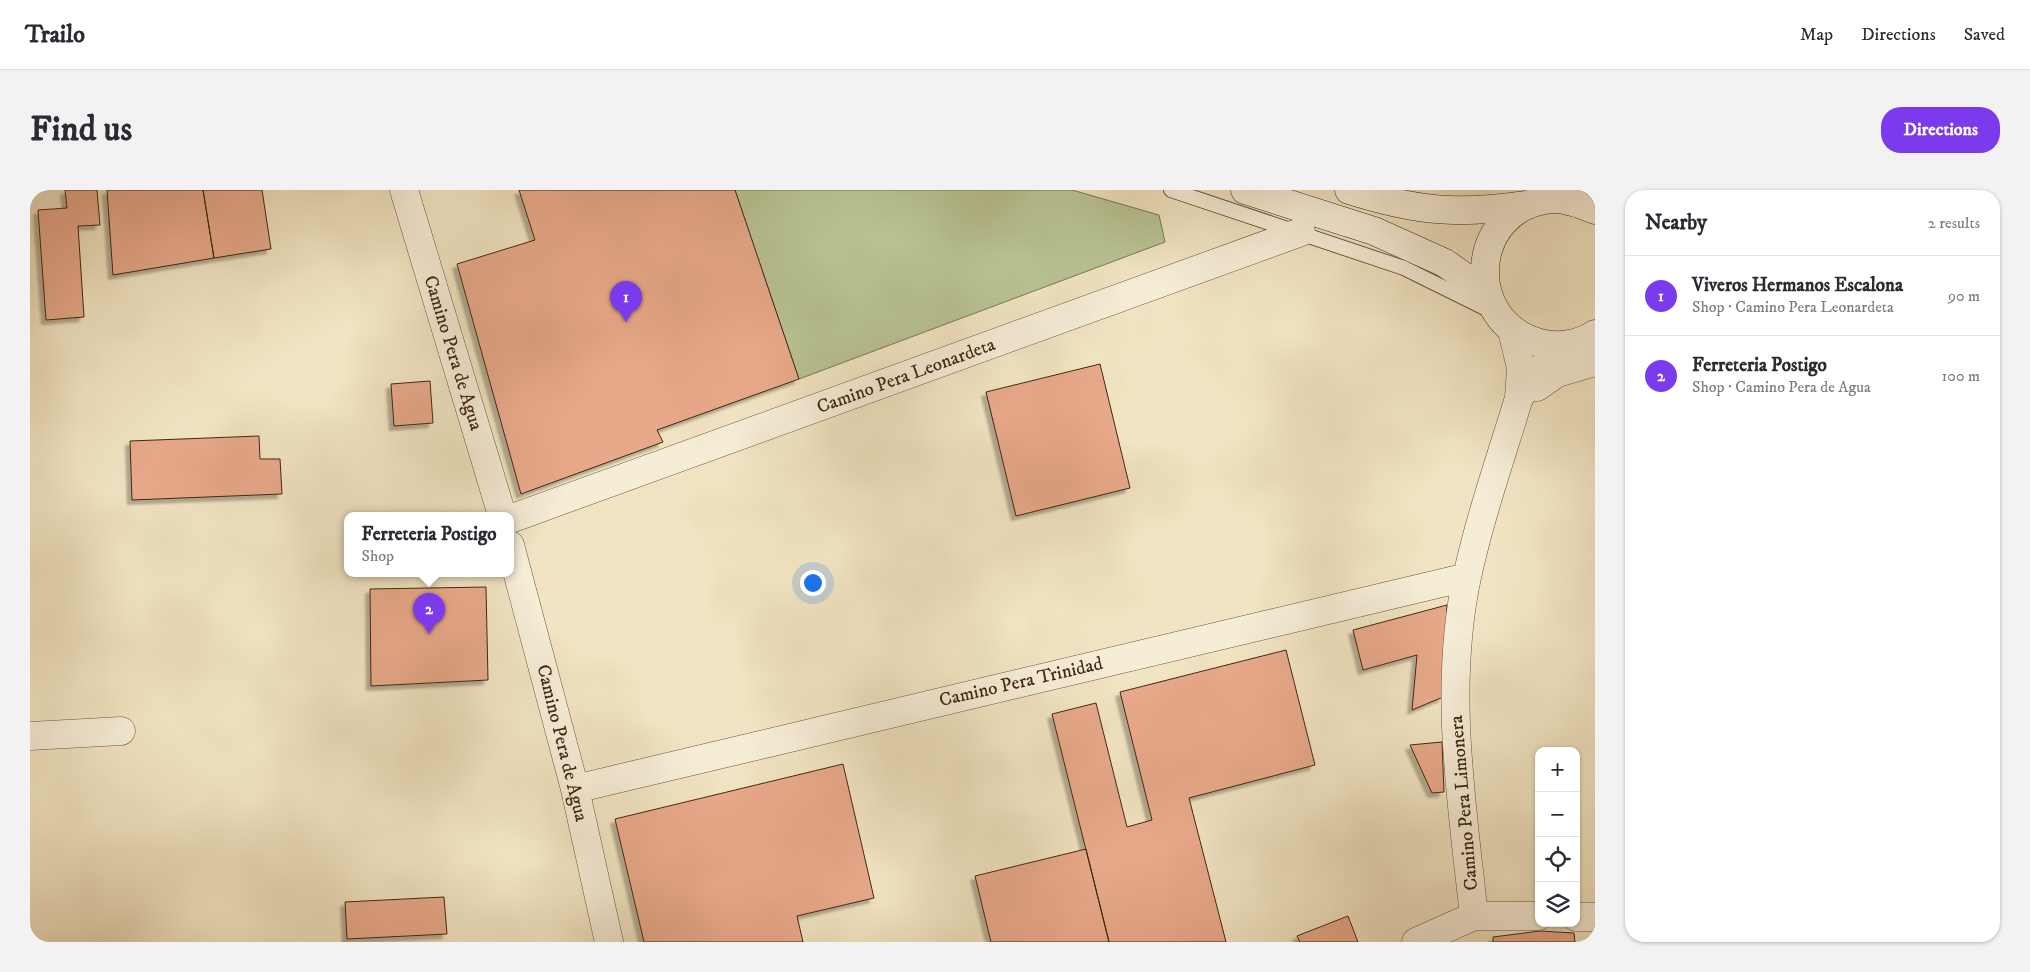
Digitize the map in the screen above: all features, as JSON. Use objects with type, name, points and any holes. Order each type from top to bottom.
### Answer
[{"type":"street","name":"Camino Pera de Agua","points":[[404,190],[501,512]]},
{"type":"street","points":[[1245,190],[1374,232],[1445,262],[1528,340],[1546,344],[1565,345],[1592,341]]},
{"type":"street","points":[[1348,190],[1389,203],[1442,211],[1483,211],[1552,199],[1574,201],[1595,210]]},
{"type":"street","name":"Camino Pera Limonera","points":[[1474,916],[1456,738],[1457,652],[1467,577],[1519,398],[1521,368],[1498,312],[1484,271],[1487,250],[1496,231],[1511,215],[1529,204]]},
{"type":"street","name":"Camino Pera Leonardeta","points":[[514,519],[1301,232]]},
{"type":"street","name":"Camino Pera Limonera","points":[[1519,398],[1536,374],[1552,357],[1592,341]]},
{"type":"street","name":"Camino Pera de Agua","points":[[514,560],[574,788],[609,942]]},
{"type":"street","name":"Camino Pera Trinidad","points":[[574,788],[1467,577]]},
{"type":"street","points":[[30,736],[121,731]]},
{"type":"street","points":[[1416,942],[1474,916],[1535,916]]},
{"type":"street","points":[[1580,916],[1595,917]]},
{"type":"lane","points":[[1171,190],[1404,268],[1498,312]]},
{"type":"green space","points":[[735,190],[1072,190],[1159,215],[1165,242],[799,379]]},
{"type":"building","points":[[65,190],[97,190],[100,225],[78,226],[84,317],[46,320],[38,210],[67,208]]},
{"type":"building","points":[[107,190],[203,190],[214,258],[113,275]]},
{"type":"building","points":[[203,190],[262,190],[271,249],[214,258]]},
{"type":"building","points":[[519,190],[735,190],[799,379],[657,430],[663,442],[521,494],[457,264],[535,240]]},
{"type":"building","points":[[1100,364],[1130,488],[1016,516],[986,392]]},
{"type":"building","points":[[430,381],[433,423],[394,426],[391,384]]},
{"type":"building","points":[[259,436],[260,459],[280,459],[282,494],[132,500],[130,441]]},
{"type":"building","points":[[486,587],[488,680],[371,686],[370,589]]},
{"type":"building","points":[[1447,605],[1443,697],[1412,710],[1417,655],[1363,670],[1353,630]]},
{"type":"building","points":[[1286,650],[1315,765],[1189,798],[1226,942],[1109,942],[1052,714],[1096,703],[1127,827],[1152,820],[1120,692]]},
{"type":"building","points":[[1442,742],[1444,792],[1432,793],[1410,745]]},
{"type":"building","points":[[843,764],[874,898],[797,916],[803,942],[644,942],[615,819]]},
{"type":"building","points":[[1086,849],[1109,942],[991,942],[975,876]]},
{"type":"building","points":[[444,897],[447,934],[347,939],[345,902]]},
{"type":"building","points":[[1348,916],[1358,942],[1300,942],[1297,936]]},
{"type":"building","points":[[1540,931],[1574,933],[1575,942],[1493,942],[1493,937]]},
{"type":"place","name":"Viveros Hermanos Escalona","points":[[626,322]]},
{"type":"place","name":"Ferreteria Postigo","points":[[429,634]]}]
